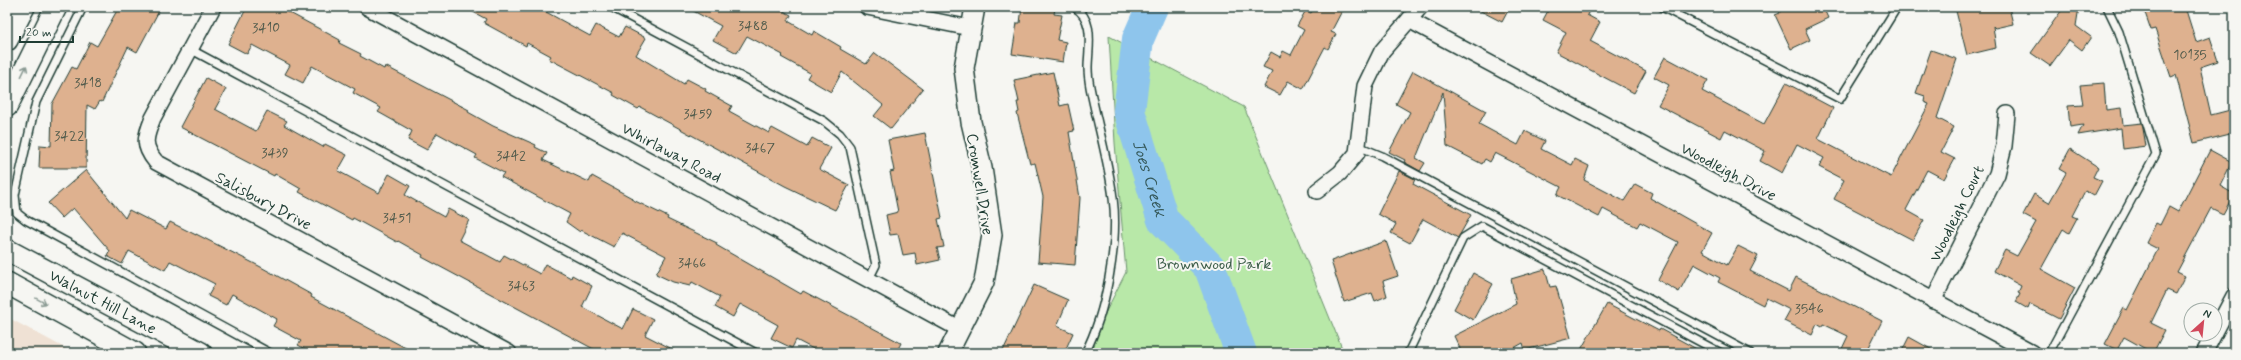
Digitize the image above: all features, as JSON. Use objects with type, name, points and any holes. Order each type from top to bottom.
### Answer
[{"type":"main road","points":[[7,40],[24,7]]},
{"type":"main road","points":[[7,106],[56,7]]},
{"type":"main road","points":[[7,237],[30,262]]},
{"type":"main road","name":"Walnut Hill Lane","points":[[7,250],[196,352]]},
{"type":"main road","name":"Walnut Hill Lane","points":[[7,283],[135,353]]},
{"type":"street","name":"Salisbury Drive","points":[[213,7],[153,118],[147,133],[147,151],[156,162],[509,353]]},
{"type":"street","name":"Whirlaway Road","points":[[367,7],[961,330]]},
{"type":"street","points":[[867,7],[970,28]]},
{"type":"street","name":"Cromwell Drive","points":[[948,353],[984,282],[992,235],[982,168],[971,122],[964,68],[975,7]]},
{"type":"street","points":[[1317,190],[1340,173],[1357,153],[1365,86],[1382,51],[1420,7]]},
{"type":"street","name":"Woodleigh Drive","points":[[1409,20],[2032,353]]},
{"type":"street","name":"Woodleigh Court","points":[[1933,301],[1997,174],[2004,146],[2008,114]]},
{"type":"street","points":[[2223,316],[2234,296]]},
{"type":"street","points":[[2204,353],[2210,342]]},
{"type":"lane","points":[[83,7],[36,102],[15,195],[17,213],[26,220],[270,353]]},
{"type":"lane","points":[[611,7],[824,121],[840,134],[850,147],[876,266],[869,279]]},
{"type":"lane","points":[[1074,7],[1087,23],[1091,35],[1088,69],[1090,87],[1114,199],[1112,264],[1101,311],[1086,353]]},
{"type":"lane","points":[[1662,7],[1840,99],[1897,7]]},
{"type":"lane","points":[[2049,353],[2156,154],[2119,32],[2107,7]]},
{"type":"lane","points":[[190,49],[756,353]]},
{"type":"lane","points":[[1358,146],[1382,156],[1750,353]]},
{"type":"lane","points":[[1408,353],[1463,238],[1482,226],[1721,353]]},
{"type":"shaded area","points":[[7,317],[74,353],[7,353]]},
{"type":"green space","name":"Brownwood Park","points":[[1109,36],[1244,107],[1344,353],[1085,353],[1126,272],[1115,143]]},
{"type":"building","points":[[119,7],[161,7],[137,52],[128,47],[102,102],[100,101],[95,109],[87,105],[86,168],[39,168],[40,145],[51,146],[52,104],[72,67],[76,69],[90,42],[97,46]]},
{"type":"building","points":[[247,7],[277,7],[288,12],[340,40],[339,43],[361,54],[360,56],[384,69],[385,66],[469,110],[468,112],[493,126],[536,145],[535,147],[547,153],[543,160],[589,182],[592,176],[632,198],[631,199],[668,217],[667,219],[717,243],[716,245],[801,294],[803,291],[901,343],[896,353],[821,353],[796,340],[792,348],[771,338],[778,325],[740,304],[733,317],[715,307],[720,297],[692,282],[690,286],[673,282],[656,274],[666,256],[622,233],[614,247],[581,230],[580,232],[566,222],[570,214],[501,177],[504,173],[475,158],[477,155],[437,133],[427,150],[408,140],[412,131],[378,112],[381,108],[353,93],[355,89],[312,66],[303,83],[285,74],[290,65],[252,45],[247,54],[228,44]]},
{"type":"building","points":[[464,7],[537,7],[590,36],[596,25],[619,37],[625,27],[646,38],[636,55],[684,84],[687,79],[706,89],[705,91],[732,106],[729,111],[769,133],[772,128],[807,147],[812,138],[831,148],[819,169],[849,185],[835,210],[785,186],[640,107],[638,109],[613,95],[614,93],[549,59],[551,56],[527,43],[526,46],[484,23],[486,19]]},
{"type":"building","points":[[686,7],[776,7],[791,15],[788,21],[812,35],[814,31],[841,47],[840,49],[866,64],[875,53],[923,89],[891,129],[874,116],[883,105],[842,72],[831,92],[807,78],[810,73],[781,57],[783,55],[747,36],[737,53],[713,40],[721,26]]},
{"type":"building","points":[[1022,7],[1055,9],[1054,14],[1062,15],[1057,40],[1066,42],[1063,62],[1012,54],[1017,23],[1020,23]]},
{"type":"building","points":[[1315,7],[1344,7],[1331,32],[1336,34],[1328,49],[1325,47],[1303,89],[1288,81],[1280,95],[1264,87],[1272,71],[1263,67],[1271,52],[1280,57],[1283,51],[1291,55],[1304,30],[1297,26],[1306,10],[1311,13]]},
{"type":"building","points":[[1473,7],[1510,7],[1502,22]]},
{"type":"building","points":[[1550,7],[1591,7],[1587,15],[1600,22],[1590,41],[1646,71],[1634,93],[1556,52],[1566,32],[1543,20]]},
{"type":"building","points":[[1778,7],[1823,7],[1828,18],[1805,29],[1810,40],[1791,49],[1775,15],[1780,13]]},
{"type":"building","points":[[1955,7],[2009,7],[2013,24],[1995,28],[1993,26],[1996,48],[1967,55]]},
{"type":"building","points":[[2064,7],[2079,7],[2076,26],[2091,37],[2082,50],[2069,40],[2050,66],[2031,53]]},
{"type":"building","points":[[2143,7],[2185,7],[2196,42],[2210,37],[2218,61],[2200,67],[2211,115],[2234,109],[2234,133],[2194,143],[2176,75],[2171,77],[2155,29],[2151,30]]},
{"type":"building","points":[[1931,50],[1957,59],[1937,118],[1954,127],[1941,152],[1955,159],[1944,179],[1927,170],[1906,210],[1924,220],[1913,240],[1834,199],[1844,180],[1819,167],[1824,158],[1797,144],[1782,173],[1760,161],[1765,151],[1725,130],[1721,138],[1658,105],[1669,85],[1654,77],[1665,57],[1708,80],[1702,91],[1764,124],[1786,83],[1833,108],[1818,139],[1891,177],[1929,104],[1924,102],[1925,96],[1916,93]]},
{"type":"building","points":[[1413,71],[1486,111],[1479,124],[1518,145],[1525,131],[1545,141],[1541,149],[1572,165],[1575,159],[1589,166],[1584,180],[1624,201],[1635,184],[1652,193],[1650,198],[1712,233],[1702,251],[1727,265],[1738,246],[1758,256],[1750,271],[1789,291],[1796,277],[1882,321],[1866,353],[1840,353],[1848,336],[1823,324],[1822,327],[1817,324],[1812,335],[1784,321],[1790,310],[1766,298],[1763,305],[1718,282],[1720,278],[1694,264],[1679,292],[1658,280],[1678,242],[1640,222],[1637,227],[1603,209],[1599,217],[1557,195],[1561,187],[1495,153],[1490,162],[1485,159],[1482,164],[1447,146],[1443,92],[1416,158],[1425,163],[1420,171],[1404,162],[1405,160],[1389,152],[1410,112],[1396,104]]},
{"type":"building","points":[[1053,72],[1060,106],[1068,104],[1074,131],[1069,132],[1080,198],[1075,265],[1038,262],[1043,197],[1035,163],[1030,164],[1017,113],[1019,112],[1017,102],[1019,102],[1014,80]]},
{"type":"building","points":[[206,78],[226,89],[215,109],[256,131],[267,111],[287,121],[284,125],[323,147],[325,144],[347,155],[338,171],[379,193],[389,174],[410,186],[405,195],[444,217],[448,209],[469,220],[459,240],[500,262],[504,255],[540,274],[545,264],[571,278],[572,275],[592,286],[582,307],[623,329],[633,309],[653,319],[645,335],[680,353],[601,353],[422,257],[423,255],[398,241],[397,242],[353,218],[352,220],[299,192],[301,189],[275,174],[274,176],[180,127]]},
{"type":"building","points":[[2104,83],[2106,110],[2121,108],[2123,125],[2142,123],[2146,146],[2123,149],[2121,128],[2078,135],[2083,125],[2070,127],[2068,106],[2083,105],[2080,85]]},
{"type":"building","points":[[925,133],[942,218],[938,219],[944,247],[937,248],[940,260],[917,265],[915,253],[903,255],[898,234],[890,235],[886,215],[898,212],[890,172],[894,171],[888,140]]},
{"type":"building","points":[[2070,149],[2098,167],[2093,177],[2102,181],[2094,196],[2085,191],[2072,216],[2077,218],[2069,233],[2063,229],[2041,269],[2075,288],[2059,319],[2030,304],[2028,309],[2016,302],[2020,294],[2018,293],[2021,286],[1994,271],[2005,250],[2017,256],[2036,222],[2023,215],[2034,194],[2049,203],[2066,173],[2059,169]]},
{"type":"building","points":[[2210,150],[2232,162],[2220,186],[2234,194],[2223,214],[2211,208],[2177,272],[2185,276],[2176,294],[2167,290],[2151,323],[2165,330],[2153,353],[2124,337],[2117,350],[2105,344],[2124,308],[2127,310],[2158,249],[2146,243],[2156,223],[2160,225],[2169,207],[2178,212]]},
{"type":"building","points":[[86,170],[125,218],[129,210],[166,229],[170,222],[196,234],[259,266],[312,295],[311,297],[415,353],[312,353],[298,345],[301,341],[273,326],[277,319],[232,294],[226,305],[208,296],[215,284],[170,261],[165,270],[129,251],[122,264],[107,256],[110,251],[73,208],[62,218],[48,203]]},
{"type":"building","points":[[1399,171],[1415,179],[1413,184],[1471,215],[1458,238],[1423,219],[1410,243],[1391,233],[1396,224],[1378,214]]},
{"type":"building","points":[[1386,241],[1398,276],[1383,281],[1387,296],[1375,301],[1372,293],[1344,302],[1331,261]]},
{"type":"building","points":[[1545,269],[1550,287],[1556,286],[1571,338],[1525,350],[1523,343],[1505,353],[1462,353],[1454,336],[1516,304],[1511,279]]},
{"type":"building","points":[[1473,273],[1493,284],[1473,320],[1454,309]]},
{"type":"building","points":[[1034,285],[1068,300],[1057,326],[1073,333],[1064,353],[1002,353]]},
{"type":"building","points":[[1607,304],[1659,331],[1660,329],[1704,353],[1579,353]]},
{"type":"building","points":[[1909,337],[1938,353],[1901,353]]},
{"type":"waterway","name":"Joes Creek","points":[[1152,7],[1138,39],[1129,111],[1163,220],[1210,268],[1241,353]]}]
